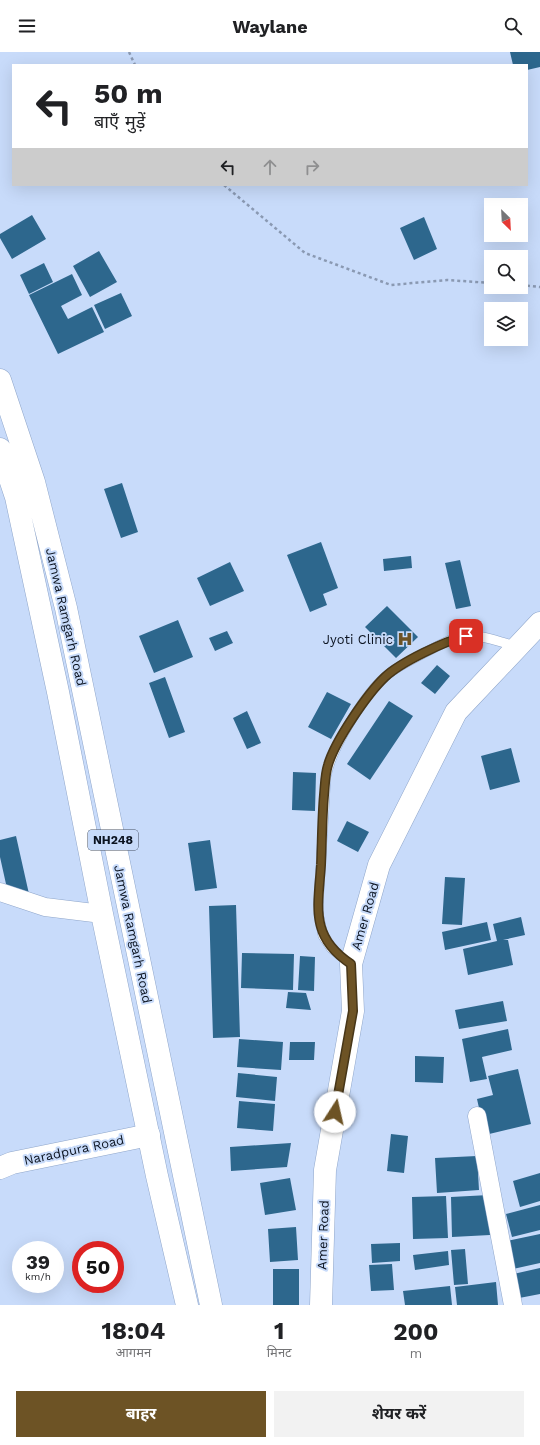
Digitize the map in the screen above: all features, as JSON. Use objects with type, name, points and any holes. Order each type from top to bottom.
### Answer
[{"type":"main road","name":"Jamwa Ramgarh Road","points":[[0,380],[34,482],[66,608],[211,1305]]},
{"type":"main road","name":"Jamwa Ramgarh Road","points":[[0,449],[16,497],[57,684],[102,914],[148,1135],[187,1305]]},
{"type":"main road","name":"Amer Road","points":[[321,1305],[325,1170],[353,1011],[351,964],[379,865],[456,712],[540,623]]},
{"type":"main road","name":"Naradpura Road","points":[[0,1168],[12,1163],[148,1135]]},
{"type":"street","points":[[0,892],[45,907],[102,914]]},
{"type":"street","points":[[476,1116],[513,1305]]},
{"type":"lane","points":[[351,964],[331,948],[323,936],[318,911],[328,764],[348,726],[373,690],[386,676],[440,645],[466,636],[480,637],[518,647]]},
{"type":"path","points":[[129,52],[135,64]]},
{"type":"path","points":[[225,186],[305,253],[391,285],[447,280],[484,283]]},
{"type":"path","points":[[528,286],[540,287]]},
{"type":"building","points":[[510,52],[540,52],[540,67],[528,70],[528,64],[513,64]]},
{"type":"building","points":[[32,215],[46,239],[12,259],[0,238],[0,234]]},
{"type":"building","points":[[424,217],[437,249],[414,260],[400,228]]},
{"type":"building","points":[[99,251],[117,282],[90,297],[73,266]]},
{"type":"building","points":[[44,263],[53,282],[29,294],[20,275]]},
{"type":"building","points":[[72,274],[82,295],[61,306],[68,319],[92,307],[104,332],[58,354],[29,295]]},
{"type":"building","points":[[121,293],[132,316],[105,329],[94,305]]},
{"type":"building","points":[[122,483],[138,532],[121,538],[104,489]]},
{"type":"building","points":[[321,542],[338,588],[323,594],[327,605],[310,612],[287,555]]},
{"type":"building","points":[[411,556],[412,568],[384,571],[383,559]]},
{"type":"building","points":[[460,560],[471,606],[456,609],[445,563]]},
{"type":"building","points":[[230,562],[244,591],[210,606],[197,578]]},
{"type":"building","points":[[387,606],[418,637],[396,658],[365,627]]},
{"type":"building","points":[[178,620],[193,657],[154,673],[139,636]]},
{"type":"building","points":[[227,631],[233,643],[215,651],[209,638]]},
{"type":"building","points":[[437,665],[450,676],[435,694],[421,683]]},
{"type":"building","points":[[165,677],[185,732],[169,738],[149,683]]},
{"type":"building","points":[[327,692],[351,704],[331,739],[308,727]]},
{"type":"building","points":[[389,701],[413,716],[370,780],[347,764]]},
{"type":"building","points":[[247,711],[261,743],[247,749],[233,718]]},
{"type":"building","points":[[511,748],[520,782],[490,790],[481,756]]},
{"type":"building","points":[[293,772],[316,773],[315,811],[292,810]]},
{"type":"building","points":[[347,821],[369,832],[358,852],[337,841]]},
{"type":"building","points":[[16,836],[29,894],[8,893],[0,857],[0,840]]},
{"type":"building","points":[[210,840],[217,888],[195,891],[188,843]]},
{"type":"building","points":[[445,877],[465,878],[462,925],[442,924]]},
{"type":"building","points":[[236,905],[240,1037],[213,1038],[209,906]]},
{"type":"building","points":[[521,917],[525,935],[503,940],[508,940],[513,965],[468,975],[463,949],[497,941],[493,924]]},
{"type":"building","points":[[487,922],[491,940],[445,950],[442,932]]},
{"type":"building","points":[[242,953],[294,954],[293,990],[241,988]]},
{"type":"building","points":[[300,956],[315,957],[314,991],[298,990]]},
{"type":"building","points":[[288,992],[306,993],[311,1010],[286,1008]]},
{"type":"building","points":[[503,1001],[507,1021],[459,1029],[455,1010]]},
{"type":"building","points":[[508,1029],[512,1050],[482,1057],[487,1079],[470,1082],[462,1039]]},
{"type":"building","points":[[239,1039],[283,1042],[281,1070],[237,1067]]},
{"type":"building","points":[[290,1042],[315,1042],[314,1060],[289,1060]]},
{"type":"building","points":[[415,1056],[444,1057],[443,1083],[415,1082]]},
{"type":"building","points":[[518,1069],[531,1124],[485,1135],[477,1099],[493,1095],[488,1076]]},
{"type":"building","points":[[238,1073],[277,1077],[275,1101],[236,1097]]},
{"type":"building","points":[[239,1101],[275,1104],[273,1131],[237,1128]]},
{"type":"building","points":[[391,1134],[408,1136],[404,1173],[387,1171]]},
{"type":"building","points":[[291,1143],[287,1167],[231,1171],[230,1147]]},
{"type":"building","points":[[477,1156],[479,1190],[437,1193],[435,1158]]},
{"type":"building","points":[[540,1173],[540,1201],[520,1207],[513,1181]]},
{"type":"building","points":[[290,1178],[296,1210],[265,1215],[260,1183]]},
{"type":"building","points":[[489,1195],[490,1235],[452,1237],[451,1197]]},
{"type":"building","points":[[446,1196],[448,1238],[413,1239],[412,1197]]},
{"type":"building","points":[[540,1205],[540,1230],[512,1237],[506,1214]]},
{"type":"building","points":[[296,1227],[298,1260],[270,1262],[268,1229]]},
{"type":"building","points":[[540,1234],[540,1263],[513,1269],[507,1241]]},
{"type":"building","points":[[400,1243],[400,1261],[372,1263],[371,1244]]},
{"type":"building","points":[[465,1249],[468,1284],[454,1285],[451,1250]]},
{"type":"building","points":[[448,1251],[449,1265],[415,1270],[413,1255]]},
{"type":"building","points":[[392,1264],[394,1290],[371,1291],[369,1265]]},
{"type":"building","points":[[540,1268],[540,1294],[514,1299],[509,1275]]},
{"type":"building","points":[[273,1269],[299,1269],[299,1305],[273,1305]]},
{"type":"building","points":[[496,1282],[498,1305],[457,1305],[455,1287]]},
{"type":"building","points":[[450,1286],[452,1305],[405,1305],[403,1291]]},
{"type":"place","name":"Jyoti Clinic","points":[[405,639]]},
{"type":"route","points":[[335,1112],[353,1011],[351,964],[339,957],[323,936],[318,911],[323,808],[328,764],[348,726],[373,690],[386,676],[435,647],[451,640],[466,636]]}]
